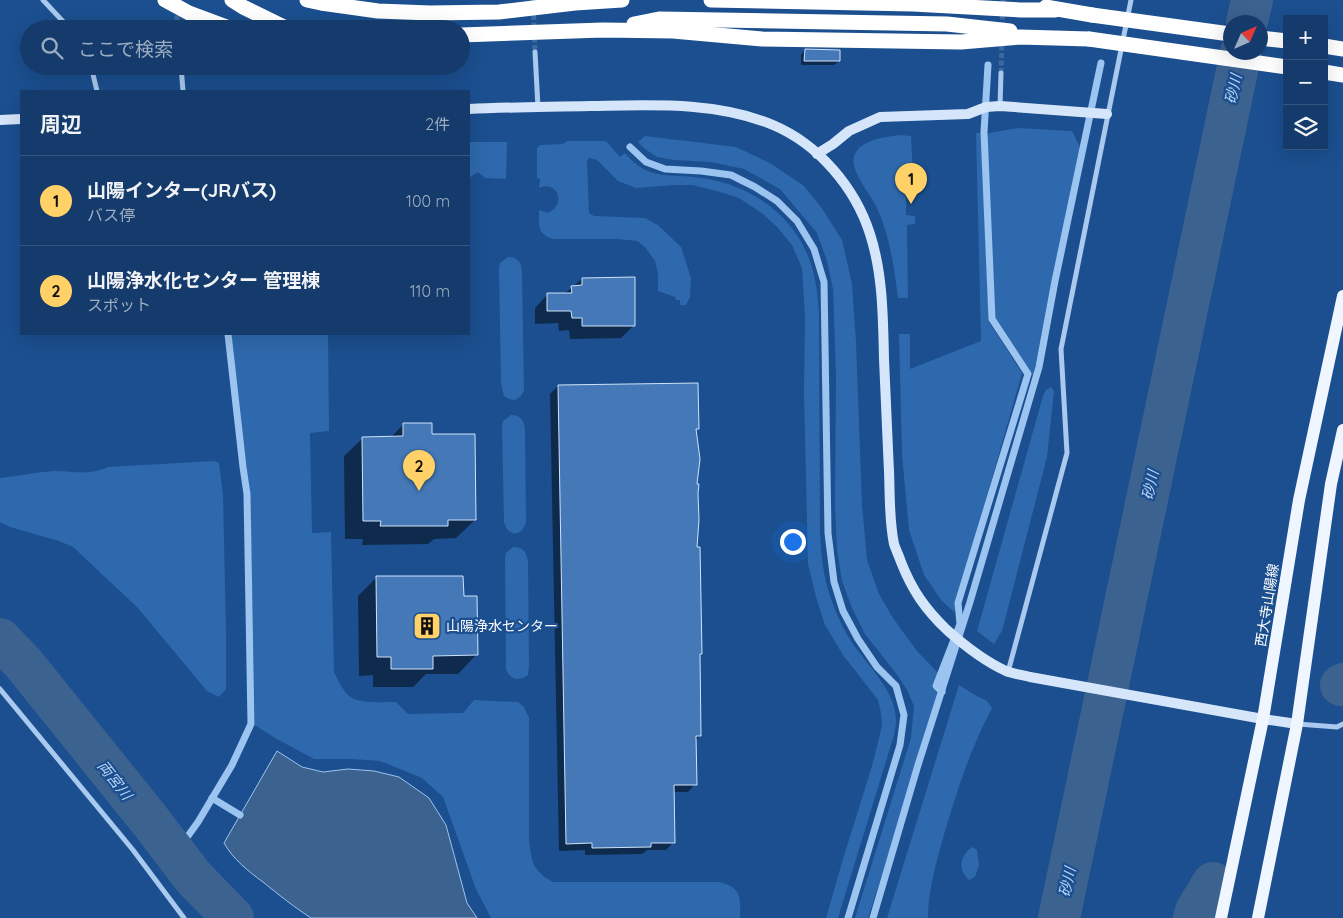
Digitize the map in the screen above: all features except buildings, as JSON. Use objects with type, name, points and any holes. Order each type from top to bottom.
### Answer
[{"type":"highway","points":[[165,0],[189,13],[208,20]]},
{"type":"highway","points":[[232,0],[270,20]]},
{"type":"highway","points":[[315,1],[378,11],[499,12],[580,2],[622,0]]},
{"type":"highway","points":[[711,0],[913,4],[1055,10]]},
{"type":"highway","points":[[1018,0],[1055,10],[1223,33]]},
{"type":"highway","points":[[1038,0],[1055,10]]},
{"type":"highway","points":[[470,35],[603,30],[659,19],[947,24],[1089,39],[1283,66]]},
{"type":"highway","points":[[1268,39],[1283,41]]},
{"type":"main road","name":"西大寺山陽線","points":[[1220,918],[1263,719],[1299,500],[1343,296]]},
{"type":"main road","points":[[1258,918],[1297,724],[1331,484],[1343,430]]},
{"type":"street","points":[[43,0],[62,20]]},
{"type":"street","points":[[1008,672],[1067,453],[1061,349],[1131,0]]},
{"type":"street","points":[[535,52],[538,107]]},
{"type":"street","points":[[1000,106],[1001,73]]},
{"type":"street","points":[[93,75],[97,90]]},
{"type":"street","points":[[182,75],[184,90]]},
{"type":"street","points":[[470,109],[652,104],[728,112],[753,118],[791,134],[823,158],[841,180],[858,206],[870,234],[878,269],[883,313],[890,510],[894,545],[909,581],[931,614],[957,639],[980,657],[1008,672],[1263,719],[1337,727],[1343,724]]},
{"type":"street","points":[[817,154],[849,131],[880,117],[968,114],[986,107],[1000,106],[1108,114]]},
{"type":"street","points":[[0,120],[20,119]]},
{"type":"street","points":[[0,690],[134,850],[184,918]]},
{"type":"shaded area","points":[[1018,128],[1072,131],[1081,149],[1046,322],[1033,375],[1028,375],[993,316],[987,136],[989,133]]},
{"type":"shaded area","points":[[976,133],[981,133],[989,322],[1022,373],[954,612],[942,601],[924,575],[909,530],[902,455],[899,334],[910,334],[910,369],[981,341]]},
{"type":"shaded area","points":[[900,135],[911,136],[913,173],[905,173],[905,186],[913,186],[913,193],[906,194],[906,215],[915,216],[915,224],[907,225],[908,298],[898,298],[885,230],[877,208],[858,176],[854,163],[857,151],[866,143],[880,138]]},
{"type":"shaded area","points":[[645,136],[736,147],[770,163],[804,186],[823,210],[842,240],[852,284],[862,505],[867,560],[879,594],[893,618],[917,651],[938,673],[932,687],[939,696],[868,918],[855,918],[911,738],[914,706],[898,676],[865,634],[852,608],[842,581],[837,550],[835,506],[836,376],[833,289],[827,261],[817,233],[780,189],[744,169],[711,162],[657,157],[638,142]]},
{"type":"shaded area","points":[[567,141],[606,141],[620,157],[625,153],[634,162],[651,172],[720,182],[754,195],[769,205],[794,231],[804,247],[811,264],[819,313],[820,532],[824,575],[831,600],[845,631],[851,642],[884,685],[890,696],[896,720],[894,735],[838,918],[826,918],[872,766],[882,726],[878,700],[843,655],[825,625],[808,564],[804,393],[805,316],[802,268],[792,245],[777,227],[763,214],[739,198],[692,185],[636,188],[618,181],[597,160],[589,158],[587,161],[589,213],[594,216],[645,218],[658,225],[681,247],[691,278],[690,297],[686,305],[680,305],[680,300],[676,300],[675,297],[658,291],[658,273],[655,261],[645,247],[637,241],[618,239],[554,239],[544,235],[540,229],[539,210],[548,213],[554,209],[558,199],[555,190],[550,187],[539,188],[537,148],[540,145],[563,144]]},
{"type":"shaded area","points":[[470,142],[507,142],[506,179],[485,178],[478,172],[470,177]]},
{"type":"shaded area","points":[[508,257],[519,261],[522,273],[524,391],[515,400],[504,396],[501,383],[499,268],[500,263]]},
{"type":"shaded area","points":[[229,335],[328,335],[329,431],[310,433],[312,533],[331,532],[334,672],[340,684],[353,699],[396,702],[408,714],[463,713],[474,700],[518,702],[524,707],[529,718],[529,840],[532,860],[541,874],[553,882],[719,882],[736,890],[740,899],[740,918],[491,918],[476,889],[443,797],[422,778],[380,761],[314,759],[255,725],[250,493]]},
{"type":"shaded area","points":[[1051,387],[1054,391],[1047,457],[1002,631],[994,644],[977,631],[1043,396],[1046,390]]},
{"type":"shaded area","points":[[511,415],[521,419],[525,430],[526,521],[522,530],[515,534],[509,531],[504,522],[502,426],[503,421]]},
{"type":"shaded area","points":[[215,461],[219,463],[223,495],[226,631],[226,689],[219,697],[207,691],[137,607],[73,547],[0,522],[0,478],[54,471],[88,472],[108,467]]},
{"type":"shaded area","points":[[513,547],[524,551],[528,563],[529,666],[528,675],[521,679],[512,678],[506,669],[505,558],[506,553]]},
{"type":"shaded area","points":[[959,685],[987,701],[992,708],[958,788],[933,878],[928,918],[887,918]]},
{"type":"shaded area","points":[[277,751],[302,767],[323,772],[348,769],[374,771],[399,777],[429,798],[446,825],[467,903],[477,918],[311,918],[246,869],[224,843]]},
{"type":"shaded area","points":[[972,847],[977,850],[979,865],[975,877],[969,880],[965,876],[962,863],[965,854]]},
{"type":"waterway","name":"砂川","points":[[1249,15],[1252,0]]},
{"type":"waterway","name":"砂川","points":[[1059,918],[1239,60]]},
{"type":"waterway","points":[[873,918],[918,765],[970,602],[1039,367],[1055,281],[1101,63]]},
{"type":"waterway","points":[[942,692],[936,686],[960,624],[958,603],[1028,374],[992,319],[984,132],[988,65]]},
{"type":"waterway","points":[[630,147],[646,162],[665,169],[731,175],[777,201],[797,221],[814,249],[824,282],[828,533],[834,582],[843,611],[858,639],[877,667],[896,686],[904,715],[900,745],[848,918]]},
{"type":"waterway","points":[[175,854],[198,822],[232,765],[251,724],[247,494],[228,335]]},
{"type":"waterway","name":"両宮川","points":[[0,639],[24,664],[194,878],[233,918]]},
{"type":"waterway","points":[[212,798],[240,815]]},
{"type":"waterway","points":[[1194,918],[1196,911],[1213,883]]},
{"type":"tunnel","points":[[533,0],[535,52]]},
{"type":"tunnel","points":[[1002,27],[1003,0]]},
{"type":"tunnel","points":[[176,8],[177,20]]},
{"type":"tunnel","points":[[1001,73],[1002,41]]},
{"type":"place","name":"山陽インター(JRバス)","points":[[911,204]]},
{"type":"place","name":"山陽浄水化センター 管理棟","points":[[419,491]]},
{"type":"place","name":"山陽浄水センター","points":[[427,626]]}]
